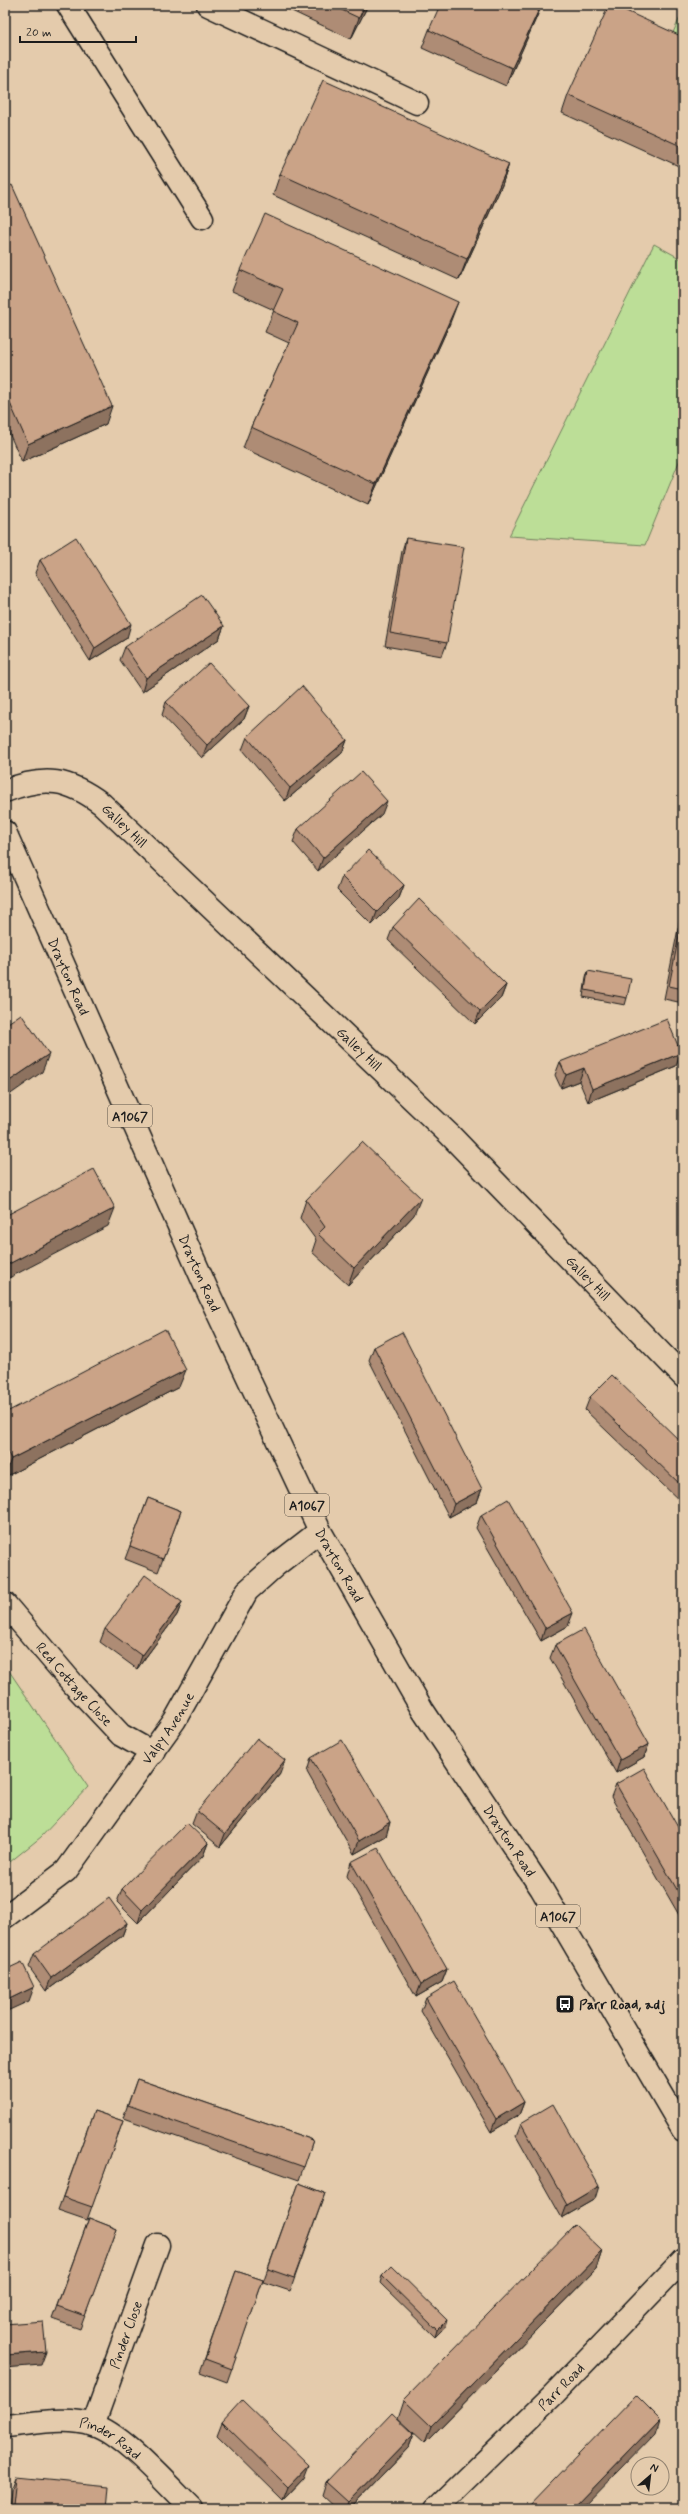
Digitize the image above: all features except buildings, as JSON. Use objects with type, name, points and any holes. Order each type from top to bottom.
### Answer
[{"type":"street","points":[[68,5],[202,218]]},
{"type":"street","points":[[208,5],[417,103]]},
{"type":"street","name":"Galley Hill","points":[[5,791],[42,782],[63,782],[85,791],[102,804],[450,1135],[683,1376]]},
{"type":"street","name":"Drayton Road","points":[[5,832],[208,1292],[320,1531],[422,1709],[542,1888],[683,2130]]},
{"type":"street","name":"Valpy Avenue","points":[[5,1916],[66,1871],[153,1753],[175,1720],[247,1591],[276,1565],[320,1531]]},
{"type":"street","name":"Red Cottage Close","points":[[5,1604],[74,1685],[121,1735],[153,1753]]},
{"type":"street","name":"Pinder Close","points":[[93,2425],[158,2245]]},
{"type":"street","name":"Parr Road","points":[[436,2509],[552,2396],[683,2260]]},
{"type":"street","name":"Pinder Road","points":[[5,2426],[60,2421],[93,2425],[118,2439],[192,2509]]},
{"type":"green space","points":[[683,11],[683,43],[671,37]]},
{"type":"green space","points":[[654,244],[683,260],[683,452],[645,545],[509,536]]},
{"type":"green space","points":[[5,1665],[88,1787],[41,1837],[5,1866]]},
{"type":"place","name":"Parr Road, adj","points":[[565,2004]]}]
